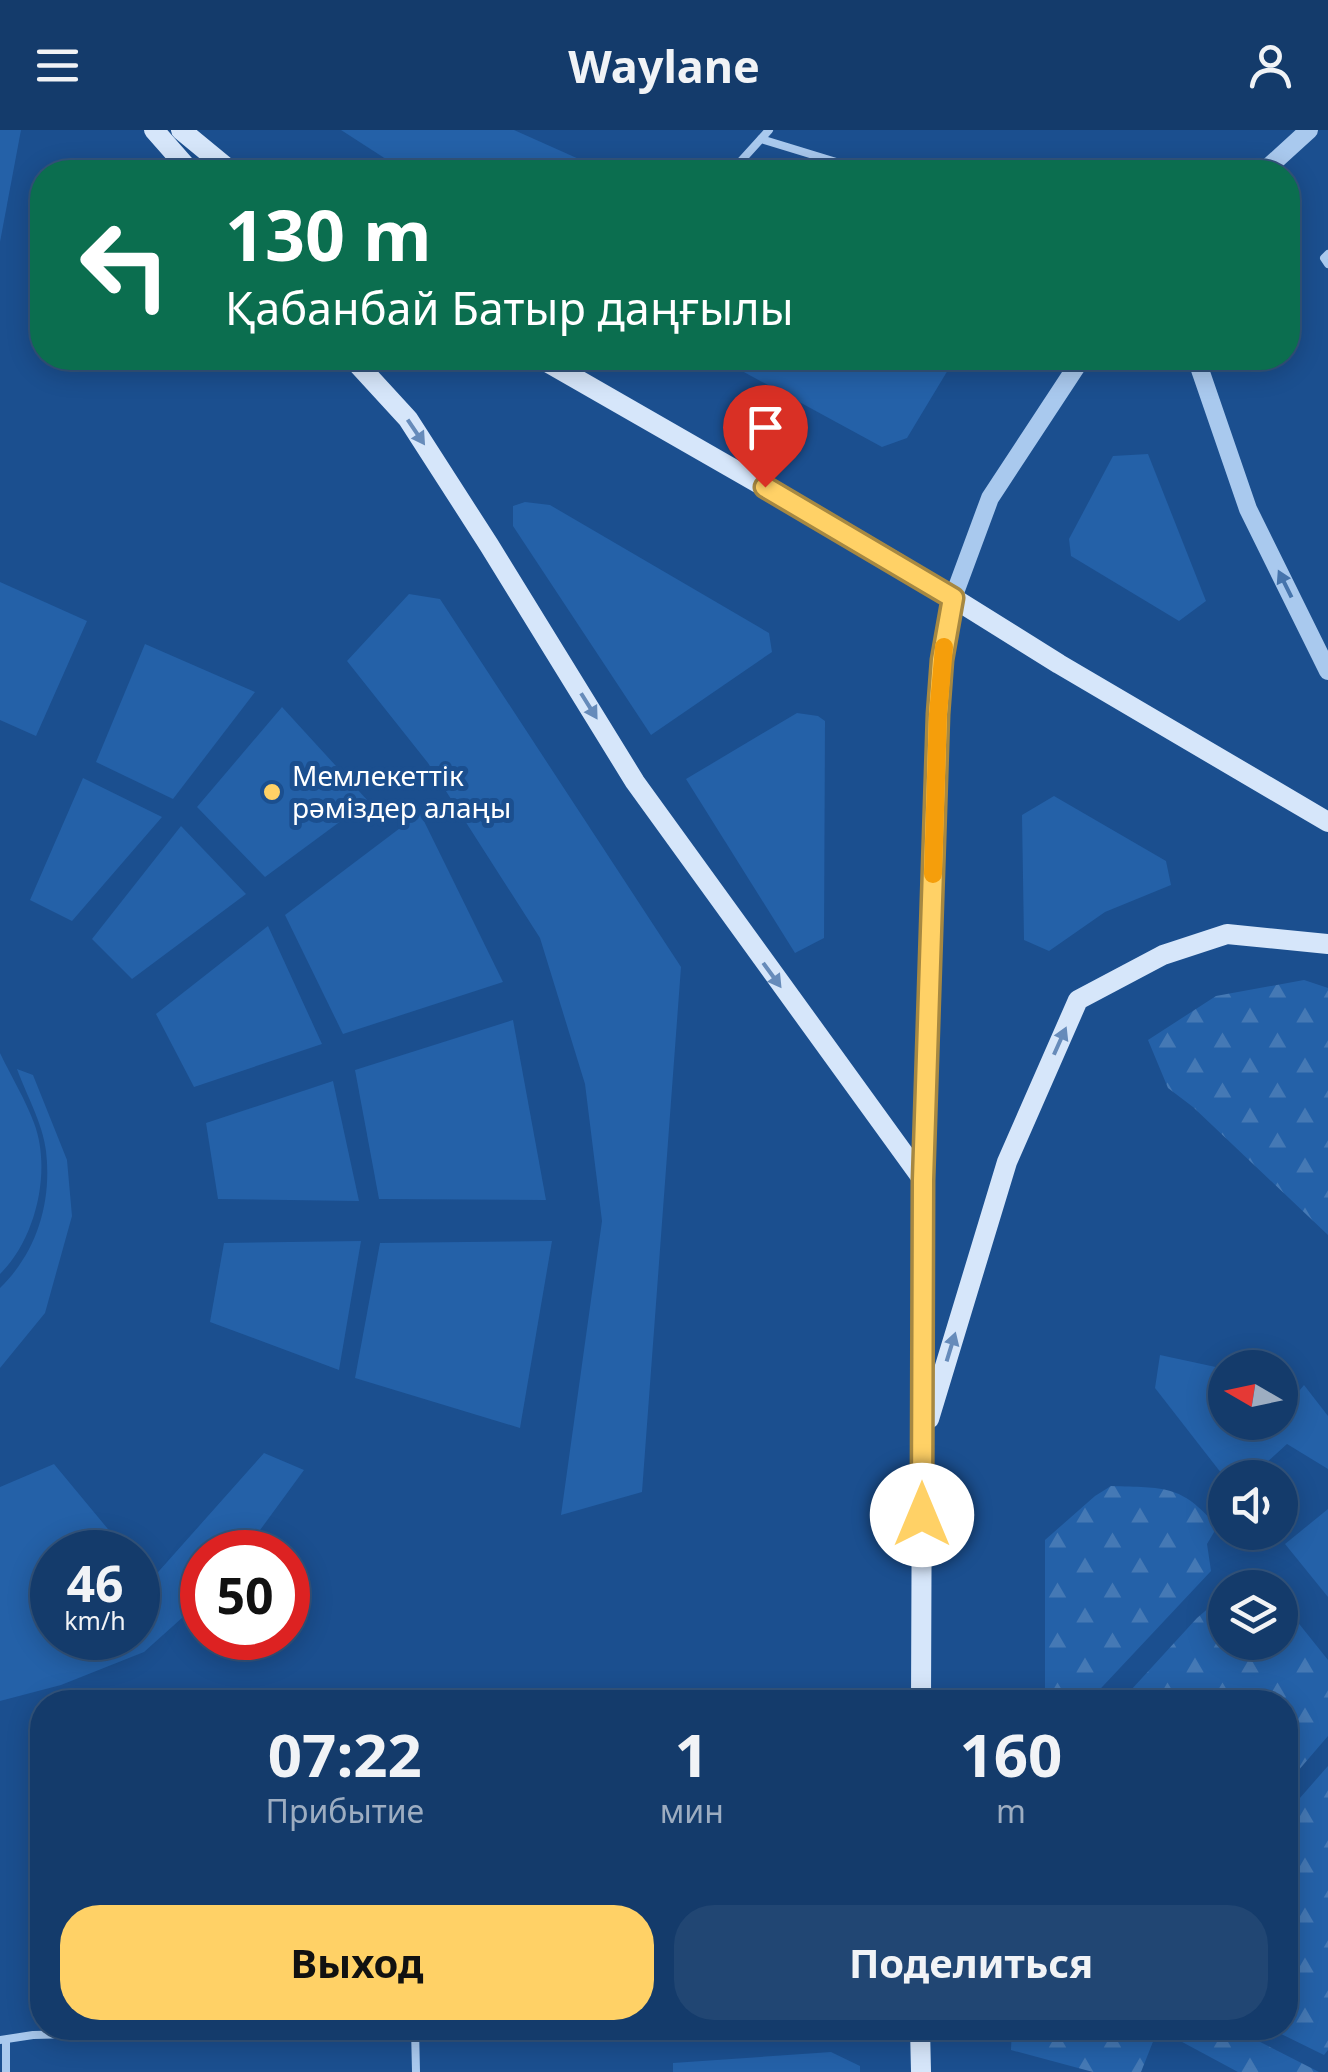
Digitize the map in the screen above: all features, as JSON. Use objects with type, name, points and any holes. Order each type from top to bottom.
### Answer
[{"type":"main road","points":[[154,130],[180,160]]},
{"type":"main road","points":[[180,130],[217,160]]},
{"type":"main road","points":[[363,370],[408,419],[635,782],[923,1180]]},
{"type":"main road","points":[[561,370],[1328,822]]},
{"type":"main road","points":[[922,1690],[923,1180],[938,714],[953,598]]},
{"type":"main road","points":[[923,1440],[1008,1162],[1078,1000],[1163,955],[1228,934],[1328,944]]},
{"type":"main road","points":[[920,2040],[921,2072]]},
{"type":"street","points":[[1276,160],[1308,130]]},
{"type":"street","points":[[953,598],[990,498],[1074,370]]},
{"type":"street","points":[[1200,370],[1248,509],[1328,671]]},
{"type":"lane","points":[[742,160],[769,130]]},
{"type":"lane","points":[[761,139],[830,160]]},
{"type":"lane","points":[[1328,254],[1324,258],[1328,264]]},
{"type":"lane","points":[[6,2072],[3,2040],[30,2036]]},
{"type":"lane","points":[[415,2040],[416,2072]]},
{"type":"green space","points":[[0,130],[21,130],[0,242]]},
{"type":"green space","points":[[341,130],[514,130],[581,160],[387,160]]},
{"type":"green space","points":[[740,370],[948,370],[907,438],[882,447]]},
{"type":"green space","points":[[1148,454],[1206,601],[1179,621],[1071,556],[1069,539],[1113,456]]},
{"type":"green space","points":[[525,502],[550,505],[769,633],[772,652],[651,735],[513,526],[513,506]]},
{"type":"green space","points":[[0,582],[87,621],[36,736],[0,720]]},
{"type":"green space","points":[[409,594],[440,599],[681,967],[642,1492],[561,1515],[602,1221],[585,1084],[540,938],[428,763],[347,661]]},
{"type":"green space","points":[[145,644],[255,692],[173,799],[96,762]]},
{"type":"green space","points":[[282,707],[368,801],[265,877],[197,807]]},
{"type":"green space","points":[[797,713],[825,721],[824,938],[795,953],[686,779]]},
{"type":"green space","points":[[83,778],[162,817],[72,921],[30,900]]},
{"type":"green space","points":[[1054,796],[1166,861],[1171,885],[1105,912],[1049,951],[1024,940],[1022,815]]},
{"type":"green space","points":[[420,813],[503,982],[343,1034],[285,915]]},
{"type":"green space","points":[[181,826],[246,894],[132,979],[92,939]]},
{"type":"green space","points":[[268,926],[322,1044],[194,1087],[156,1014]]},
{"type":"green space","points":[[1304,980],[1328,988],[1328,1235],[1168,1088],[1148,1040],[1216,996]]},
{"type":"green space","points":[[513,1020],[546,1200],[379,1199],[355,1070]]},
{"type":"green space","points":[[0,1053],[34,1123],[41,1182],[23,1242],[0,1274]]},
{"type":"green space","points":[[17,1069],[33,1075],[67,1160],[72,1216],[45,1313],[0,1368],[0,1288],[24,1259],[39,1225],[47,1189],[44,1141]]},
{"type":"green space","points":[[333,1081],[359,1201],[218,1199],[206,1123]]},
{"type":"green space","points":[[361,1241],[339,1370],[210,1322],[224,1243]]},
{"type":"green space","points":[[552,1241],[520,1428],[355,1378],[380,1243]]},
{"type":"green space","points":[[1160,1355],[1208,1365],[1208,1440],[1298,1440],[1298,1392],[1304,1385],[1328,1416],[1328,1469],[1287,1444],[1269,1460],[1211,1460],[1155,1388]]},
{"type":"green space","points":[[264,1453],[304,1470],[260,1530],[195,1530]]},
{"type":"green space","points":[[54,1464],[109,1530],[30,1530],[30,1660],[124,1660],[61,1685],[30,1690],[0,1701],[0,1487]]},
{"type":"green space","points":[[1111,1486],[1171,1491],[1208,1516],[1211,1570],[1099,1690],[1045,1690],[1045,1540]]},
{"type":"green space","points":[[1328,1509],[1328,1597],[1290,1550],[1298,1550],[1298,1533]]},
{"type":"green space","points":[[180,1547],[180,1620],[160,1638],[160,1570]]},
{"type":"green space","points":[[1208,1609],[1208,1660],[1298,1660],[1298,1622],[1328,1660],[1328,1736],[1298,1771],[1298,1690],[1131,1690]]},
{"type":"green space","points":[[1328,1766],[1328,2050],[1324,2055],[1293,2040],[1298,2040],[1298,1800]]},
{"type":"green space","points":[[1011,2040],[1154,2040],[1141,2072],[1093,2072],[1011,2050]]},
{"type":"green space","points":[[1178,2040],[1256,2040],[1319,2072],[1238,2072]]},
{"type":"green space","points":[[831,2052],[860,2066],[860,2072],[673,2072],[673,2063]]},
{"type":"slow traffic","points":[[933,874],[944,647]]},
{"type":"place","name":"Мемлекеттік рәміздер алаңы","points":[[272,792]]},
{"type":"route","points":[[765,487],[953,598],[938,714],[923,1180],[922,1515]]}]
